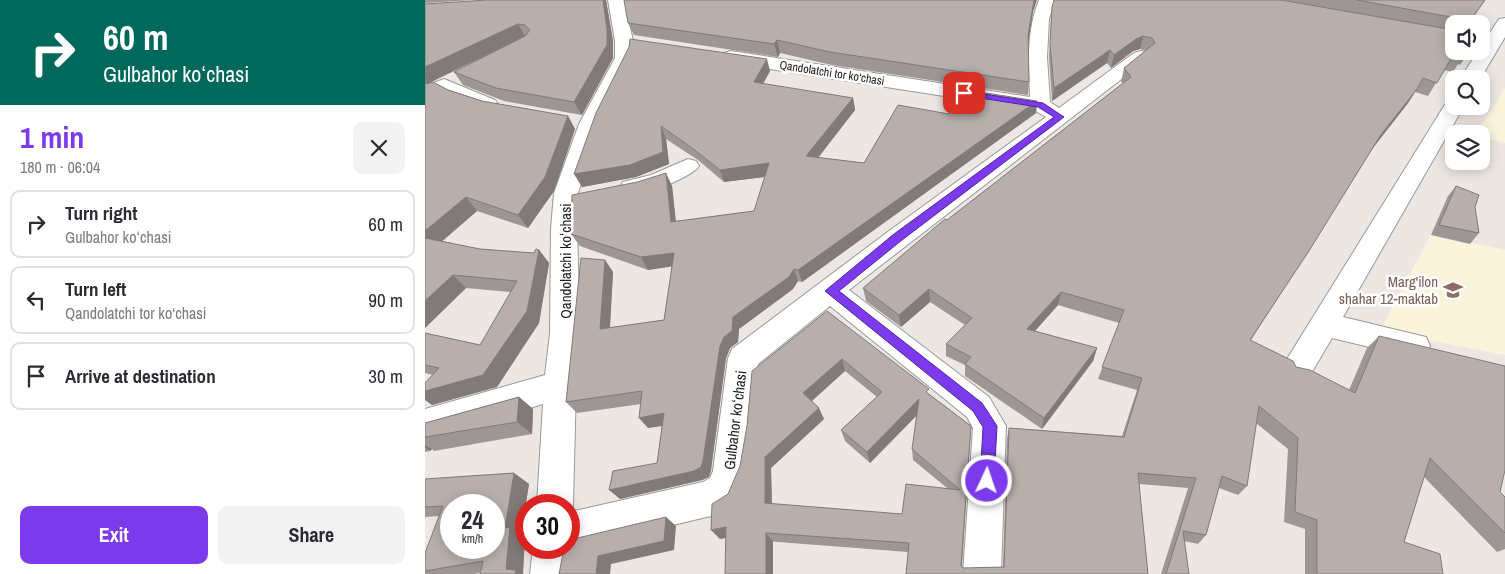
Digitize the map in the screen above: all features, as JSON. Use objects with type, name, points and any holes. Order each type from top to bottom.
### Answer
[{"type":"street","points":[[1047,0],[1040,19],[1038,57],[1050,111]]},
{"type":"street","name":"Qandolatchi koʻchasi","points":[[556,494],[565,334],[564,229],[575,198],[572,174],[581,122],[633,42],[622,4]]},
{"type":"street","points":[[1476,70],[1505,23]]},
{"type":"street","name":"Qandolatchi tor ko‘chasi","points":[[711,54],[1050,111]]},
{"type":"street","name":"Gulbahor koʻchasi","points":[[580,528],[711,498],[722,490],[730,474],[743,358],[831,291],[1050,111],[1141,57]]},
{"type":"street","points":[[425,93],[453,81],[455,92],[508,110]]},
{"type":"street","points":[[1298,368],[1449,115]]},
{"type":"street","points":[[611,192],[659,180],[688,166]]},
{"type":"street","points":[[831,291],[978,407],[990,426],[982,574]]},
{"type":"street","points":[[1324,324],[1438,351]]},
{"type":"street","points":[[425,424],[561,385]]},
{"type":"street","points":[[549,574],[551,559]]},
{"type":"shaded area","points":[[1505,88],[1505,143],[1490,139],[1490,125],[1482,125],[1488,115],[1490,115],[1490,112]]},
{"type":"shaded area","name":"Marg'ilon shahar 12-maktab","points":[[1431,234],[1505,250],[1505,355],[1380,331]]},
{"type":"building","points":[[487,0],[603,0],[607,45],[574,102],[496,88],[454,72],[525,36],[530,30],[525,25],[518,24],[425,67],[425,4]]},
{"type":"building","points":[[624,0],[1034,0],[1028,35],[1029,82],[830,52],[777,40],[774,44],[628,23]]},
{"type":"building","points":[[1054,0],[1281,0],[1445,28],[1445,60],[1450,60],[1437,83],[1423,78],[1417,89],[1380,136],[1309,251],[1250,340],[1293,361],[1296,367],[1310,370],[1355,393],[1379,336],[1505,366],[1505,470],[1500,492],[1505,497],[1505,533],[1430,458],[1404,542],[1440,554],[1443,574],[1317,574],[1317,520],[1295,512],[1298,438],[1259,406],[1247,486],[1222,476],[1206,535],[1183,531],[1189,574],[1166,574],[1196,478],[1138,473],[1148,574],[906,574],[909,543],[766,533],[766,574],[725,574],[726,527],[711,530],[712,504],[728,494],[740,466],[747,426],[752,371],[827,311],[929,389],[926,392],[971,426],[961,566],[963,568],[1004,567],[1009,428],[1124,437],[1142,378],[1102,367],[1124,310],[1061,292],[1027,329],[1097,348],[1044,418],[965,364],[971,357],[946,344],[972,318],[929,289],[899,315],[863,288],[945,219],[947,220],[1131,77],[1124,68],[1155,43],[1152,38],[1143,36],[1114,55],[1110,50],[1054,88],[1050,44]],"holes":[[[842,359],[882,392],[841,430],[867,452],[919,399],[912,449],[960,490],[906,484],[902,514],[765,503],[765,457],[819,408],[803,393]]]},
{"type":"building","points":[[1357,0],[1485,0],[1474,15],[1445,16]]},
{"type":"building","points":[[630,39],[767,59],[754,82],[853,98],[806,156],[864,163],[898,105],[949,114],[954,88],[1037,101],[798,270],[794,269],[789,277],[733,317],[732,331],[724,337],[720,346],[701,467],[694,471],[609,490],[613,471],[657,463],[664,413],[639,418],[642,391],[566,402],[581,258],[605,260],[600,329],[664,320],[674,253],[641,257],[571,234],[572,195],[637,182],[666,173],[671,222],[754,211],[769,163],[720,170],[661,126],[663,152],[630,165],[574,174],[596,113],[629,47]]},
{"type":"building","points":[[433,82],[448,90],[482,101],[568,116],[545,177],[518,215],[466,197],[425,231],[425,84]]},
{"type":"building","points":[[1456,186],[1479,195],[1475,207],[1479,233],[1439,225]]},
{"type":"building","points":[[425,238],[480,249],[534,253],[536,249],[539,250],[527,311],[483,375],[425,391],[425,383],[439,368],[425,365],[425,333],[480,345],[517,281],[453,275],[425,301]]},
{"type":"building","points":[[519,397],[517,422],[425,437],[425,423]]},
{"type":"building","points":[[514,473],[505,528],[505,494],[440,494],[440,506],[425,507],[425,479]]},
{"type":"building","points":[[440,514],[440,559],[505,559],[505,528],[510,527],[506,569],[516,570],[515,574],[480,574],[483,561],[425,571],[425,553]]},
{"type":"building","points":[[666,517],[664,541],[598,556],[596,574],[559,574],[562,559],[580,559],[580,537]]},
{"type":"place","name":"Marg'ilon shahar 12-maktab","points":[[1453,290]]},
{"type":"route","points":[[964,93],[1040,105],[1059,117],[898,237],[831,291],[978,407],[990,426],[987,481]]}]
